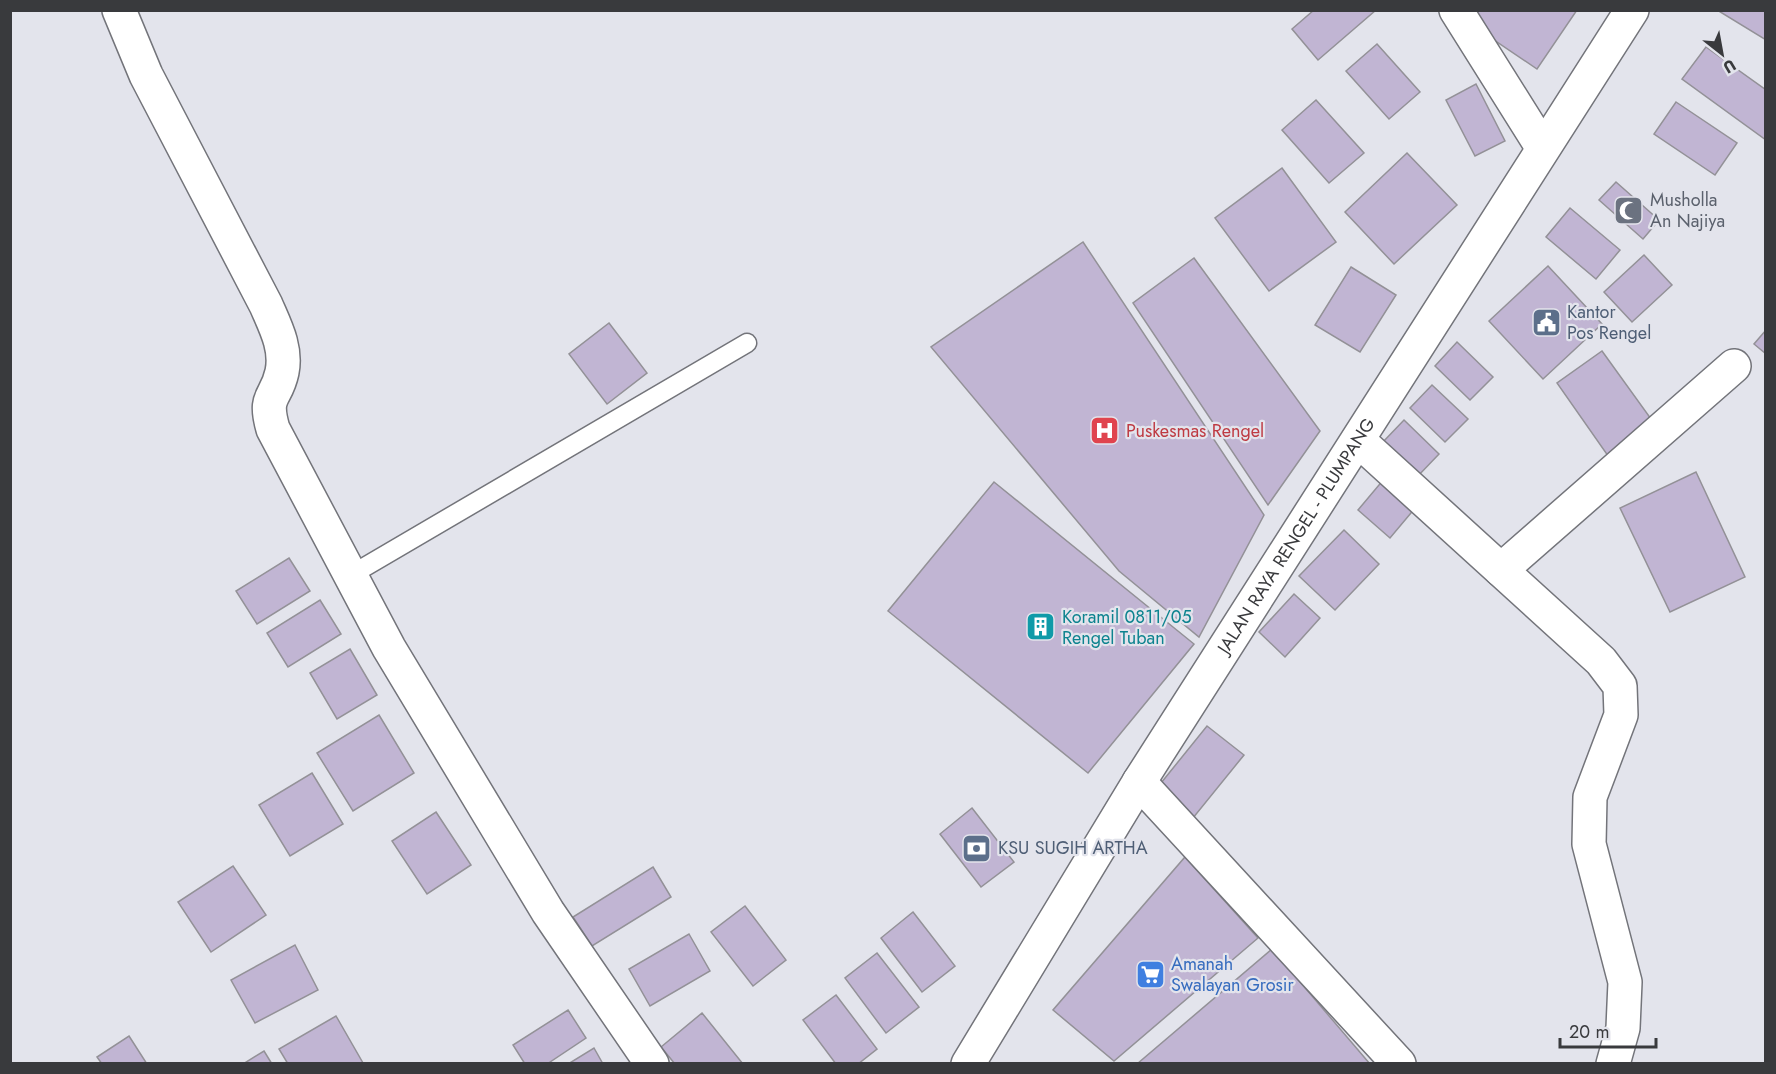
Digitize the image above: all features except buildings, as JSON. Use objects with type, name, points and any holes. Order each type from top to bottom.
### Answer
[{"type":"street","points":[[119,10],[146,75],[266,305],[281,341],[282,374],[268,404],[273,429],[389,648],[548,912],[652,1064]]},
{"type":"street","points":[[1456,10],[1542,147]]},
{"type":"street","name":"JALAN RAYA RENGEL - PLUMPANG","points":[[968,1064],[1139,782],[1542,147],[1632,10]]},
{"type":"street","points":[[1501,570],[1734,366]]},
{"type":"street","points":[[1358,440],[1601,661],[1620,686],[1621,715],[1590,797],[1588,821],[1589,844],[1626,982],[1623,1028],[1613,1064]]},
{"type":"street","points":[[1139,782],[1398,1064]]},
{"type":"lane","points":[[351,575],[747,343]]},
{"type":"place","name":"Musholla An Najiya","points":[[1629,210]]},
{"type":"place","name":"Kantor Pos Rengel","points":[[1546,322]]},
{"type":"place","name":"Puskesmas Rengel","points":[[1105,431]]},
{"type":"place","name":"Koramil 0811/05 Rengel Tuban","points":[[1041,627]]},
{"type":"place","name":"KSU SUGIH ARTHA","points":[[977,848]]},
{"type":"place","name":"Amanah Swalayan Grosir","points":[[1150,974]]}]
